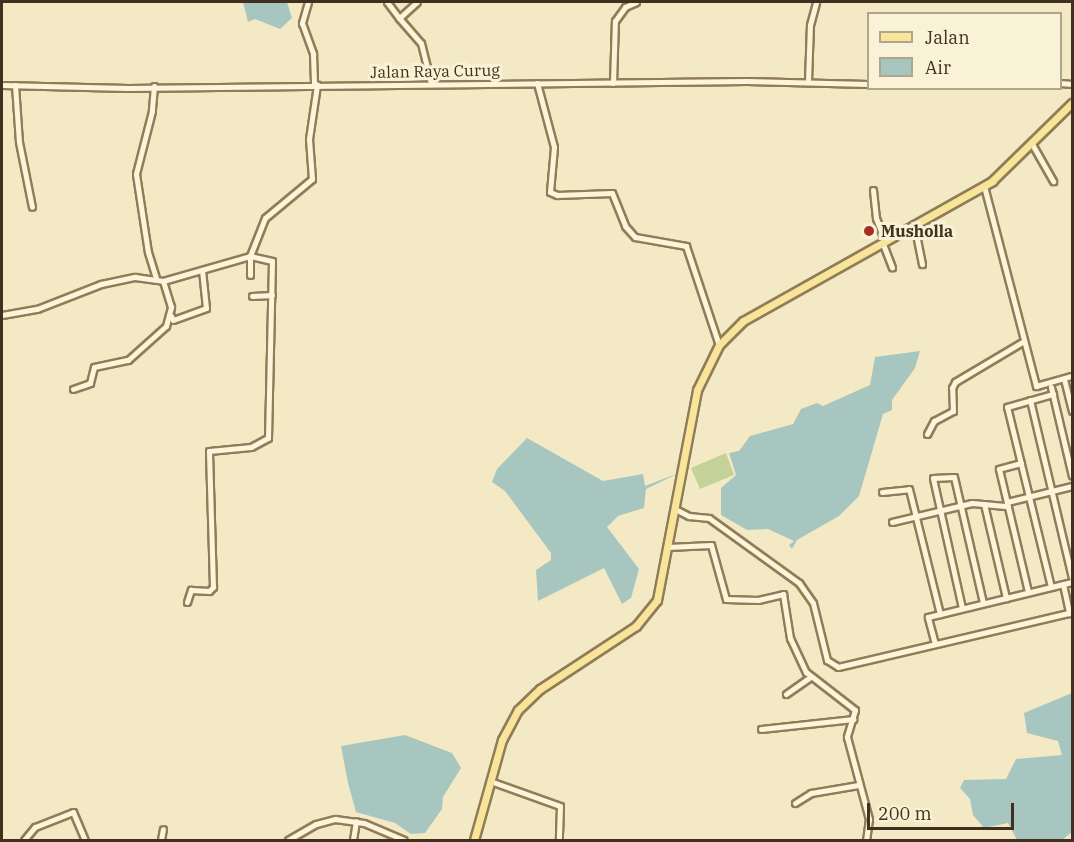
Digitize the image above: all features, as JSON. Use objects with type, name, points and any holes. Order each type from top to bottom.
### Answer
[{"type":"main road","points":[[474,840],[505,731],[526,700],[624,635],[649,614],[659,594],[697,390],[719,345],[749,317],[984,186],[1032,144],[1072,103]]},
{"type":"street","points":[[250,275],[250,256],[265,218],[312,179],[309,139],[315,85],[313,54],[302,23],[308,2]]},
{"type":"street","points":[[387,2],[419,40],[431,83]]},
{"type":"street","points":[[399,18],[417,2]]},
{"type":"street","points":[[613,83],[615,21],[625,7],[636,2]]},
{"type":"street","points":[[808,81],[810,26],[816,2]]},
{"type":"street","name":"Jalan Raya Curug","points":[[2,85],[808,81],[867,84]]},
{"type":"street","points":[[537,83],[554,147],[550,192],[557,195],[612,193],[625,226],[635,237],[686,246],[719,345]]},
{"type":"street","points":[[15,85],[19,142],[32,207]]},
{"type":"street","points":[[154,86],[152,111],[136,174],[148,252],[160,279],[173,320],[206,308],[202,270]]},
{"type":"street","points":[[1032,144],[1053,181]]},
{"type":"street","points":[[984,186],[1022,342],[1036,386],[1072,376]]},
{"type":"street","points":[[873,190],[876,218],[892,267]]},
{"type":"street","points":[[914,224],[922,264]]},
{"type":"street","points":[[2,315],[37,309],[101,284],[135,277],[160,279],[250,256],[272,261],[268,438],[251,447],[209,451],[213,587],[209,591],[191,590],[187,602]]},
{"type":"street","points":[[252,296],[272,295]]},
{"type":"street","points":[[73,389],[90,383],[94,367],[128,360],[171,316]]},
{"type":"street","points":[[927,434],[934,421],[953,411],[951,392],[955,382],[1022,342]]},
{"type":"street","points":[[1064,379],[1072,411]]},
{"type":"street","points":[[1051,387],[1072,476]]},
{"type":"street","points":[[1051,587],[1007,407],[1053,394]]},
{"type":"street","points":[[1030,400],[1072,577]]},
{"type":"street","points":[[1021,463],[999,469],[1028,592]]},
{"type":"street","points":[[962,608],[938,511],[933,478],[953,476],[984,603]]},
{"type":"street","points":[[892,522],[961,506],[1008,504],[1072,486]]},
{"type":"street","points":[[882,492],[908,487],[940,614]]},
{"type":"street","points":[[984,504],[1006,598]]},
{"type":"street","points":[[675,509],[709,518],[799,583],[813,603],[831,665],[838,667],[1071,612],[1063,584]]},
{"type":"street","points":[[668,547],[711,545],[726,599],[758,600],[783,594],[790,638],[810,677],[852,705],[853,719],[847,737],[858,785],[869,819],[866,840]]},
{"type":"street","points":[[935,644],[928,617],[1072,582]]},
{"type":"street","points":[[786,694],[810,677]]},
{"type":"street","points":[[761,729],[853,719]]},
{"type":"street","points":[[490,781],[560,806],[559,840]]},
{"type":"street","points":[[795,803],[811,793],[858,785]]},
{"type":"street","points":[[24,840],[35,827],[72,812],[85,840]]},
{"type":"street","points":[[288,840],[323,821],[356,821],[404,840]]},
{"type":"street","points":[[353,840],[356,821]]},
{"type":"street","points":[[161,840],[164,829]]},
{"type":"green space","points":[[726,453],[734,475],[700,489],[691,468]]},
{"type":"water","points":[[243,2],[287,2],[292,18],[280,29],[255,19],[248,22]]},
{"type":"water","points":[[920,351],[915,368],[892,400],[892,410],[883,414],[859,496],[839,516],[797,540],[792,549],[789,545],[794,541],[768,529],[747,530],[721,515],[721,488],[736,475],[729,453],[739,451],[750,436],[793,424],[801,409],[817,403],[823,406],[870,385],[875,357]]},
{"type":"water","points":[[527,438],[603,481],[643,474],[645,486],[679,473],[646,489],[644,508],[618,516],[607,527],[639,569],[631,598],[622,604],[604,568],[538,601],[536,570],[551,560],[551,553],[505,491],[492,482],[497,469]]},
{"type":"water","points":[[1072,693],[1072,832],[1062,840],[1017,840],[1008,823],[984,828],[973,815],[970,799],[960,788],[964,780],[1006,779],[1016,759],[1062,755],[1058,741],[1027,733],[1024,713]]},
{"type":"water","points":[[405,735],[452,753],[461,768],[443,797],[442,809],[425,833],[411,834],[395,823],[356,812],[348,783],[341,746]]},
{"type":"place","name":"Musholla","points":[[869,231]]}]
